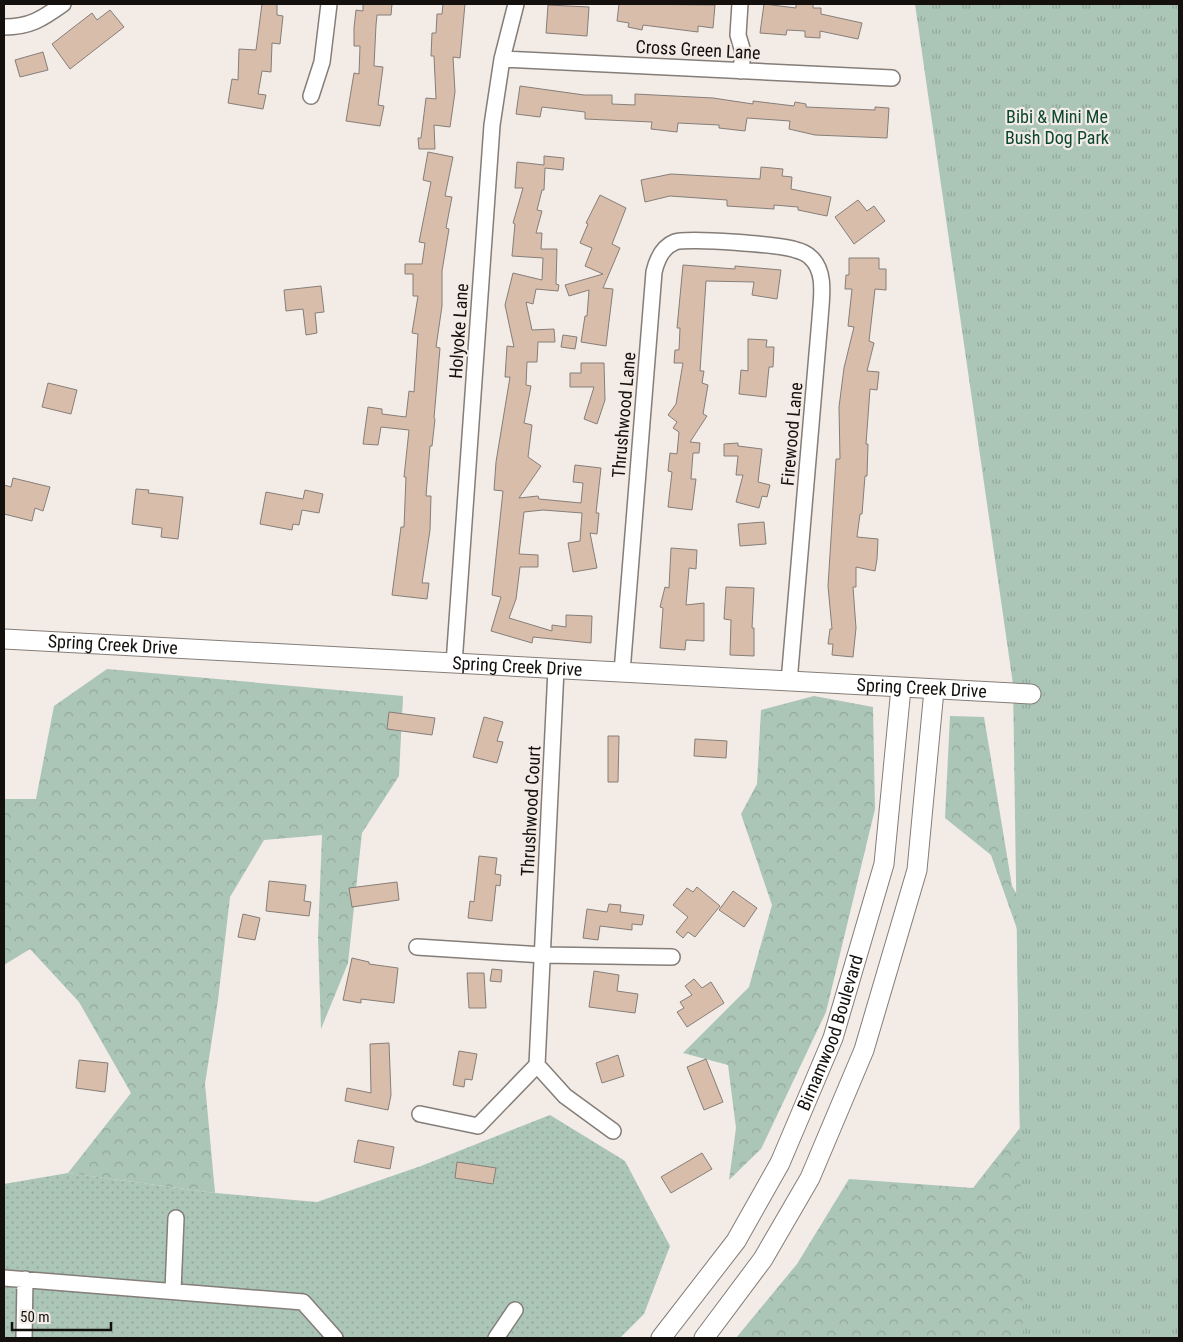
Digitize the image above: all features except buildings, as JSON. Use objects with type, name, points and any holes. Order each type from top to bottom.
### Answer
[{"type":"street","points":[[4,28],[22,28],[33,24],[63,4]]},
{"type":"street","name":"Holyoke Lane","points":[[454,664],[492,125],[502,59],[516,4]]},
{"type":"street","points":[[740,4],[738,36],[743,52],[741,71]]},
{"type":"street","points":[[311,96],[322,62],[329,5]]},
{"type":"street","name":"Cross Green Lane","points":[[502,59],[892,78]]},
{"type":"street","name":"Thrushwood Lane","points":[[622,672],[656,260],[663,250],[674,242],[687,240],[747,244]]},
{"type":"street","name":"Firewood Lane","points":[[747,244],[795,249],[811,257],[820,275],[822,287],[789,682]]},
{"type":"street","name":"Spring Creek Drive","points":[[4,639],[1031,694]]},
{"type":"street","name":"Thrushwood Court","points":[[537,1065],[556,669]]},
{"type":"street","name":"Birnamwood Boulevard","points":[[661,1338],[736,1241],[780,1163],[832,1038],[884,864],[900,688]]},
{"type":"street","name":"Birnamwood Boulevard","points":[[704,1338],[763,1259],[810,1178],[864,1050],[917,870],[934,690]]},
{"type":"street","points":[[417,947],[542,954],[672,957]]},
{"type":"street","points":[[420,1114],[478,1126],[537,1065],[565,1096],[613,1131]]},
{"type":"street","points":[[172,1291],[176,1218]]},
{"type":"street","points":[[4,1278],[303,1302],[335,1338]]},
{"type":"street","points":[[24,1279],[24,1338]]},
{"type":"street","points":[[496,1338],[515,1310]]},
{"type":"green space","name":"Bibi & Mini Me Bush Dog Park","points":[[915,4],[1179,4],[1179,1338],[1023,1338],[1013,684]]},
{"type":"green space","points":[[107,669],[403,696],[399,776],[362,833],[348,963],[321,1029],[318,937],[322,835],[264,840],[230,897],[218,1000],[205,1084],[215,1193],[68,1173],[131,1093],[79,1002],[30,949],[4,965],[4,799],[36,799],[54,706]]},
{"type":"green space","points":[[814,696],[873,707],[875,809],[826,1012],[761,1149],[729,1180],[736,1128],[728,1065],[683,1053],[749,987],[772,905],[741,814],[757,784],[761,710]]},
{"type":"green space","points":[[950,716],[984,717],[1012,886],[1024,907],[1085,1338],[736,1338],[797,1264],[849,1179],[973,1188],[1020,1128],[1017,929],[991,855],[945,818]]},
{"type":"green space","points":[[550,1115],[625,1161],[670,1246],[644,1314],[620,1338],[4,1338],[4,1184],[68,1173],[215,1193],[317,1202],[421,1166]]}]
